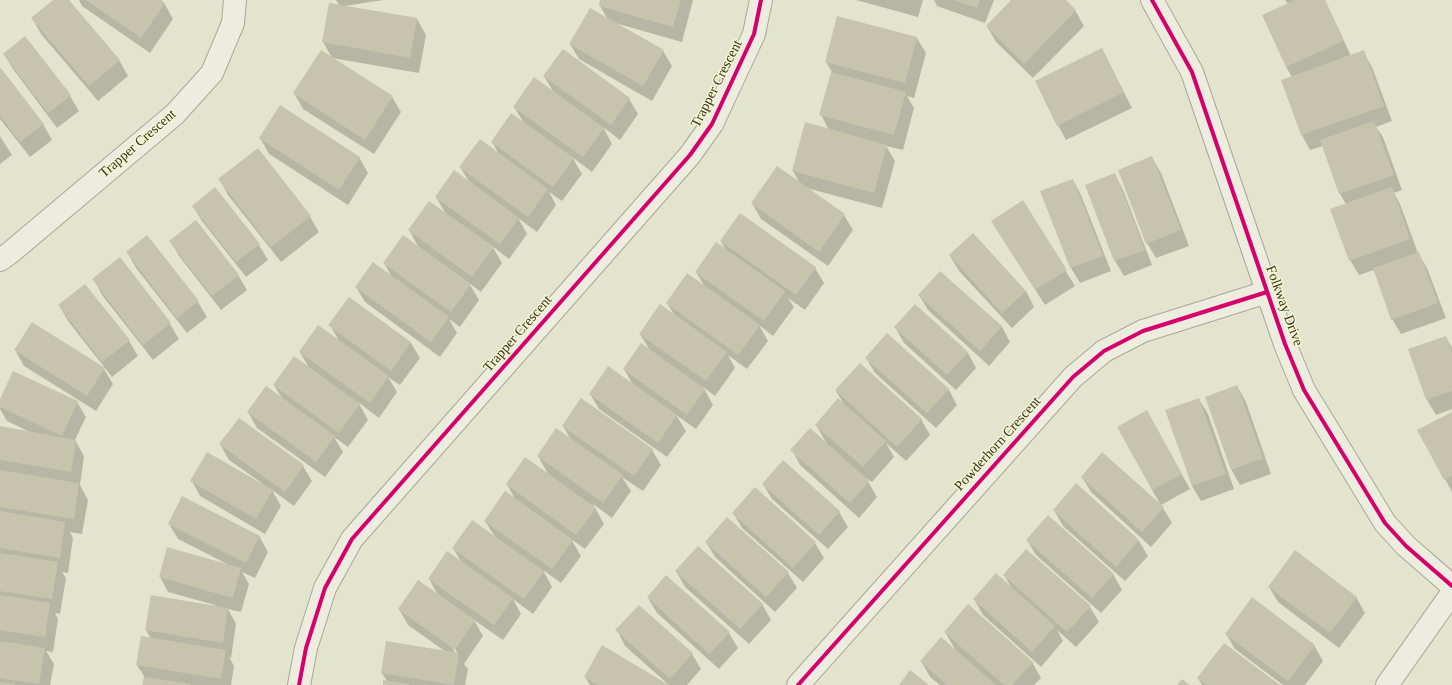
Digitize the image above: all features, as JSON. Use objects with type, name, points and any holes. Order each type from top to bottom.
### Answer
[{"type":"street","name":"Trapper Crescent","points":[[0,260],[175,114],[212,73],[233,23],[235,0]]},
{"type":"street","name":"Trapper Crescent","points":[[299,685],[306,648],[325,588],[352,539],[690,155],[712,124],[754,34],[761,0]]},
{"type":"street","name":"Folkway Drive","points":[[1152,0],[1192,72],[1285,344],[1304,390],[1385,523],[1406,546],[1452,586]]},
{"type":"street","name":"Powderhorn Crescent","points":[[798,685],[1073,377],[1104,351],[1143,331],[1267,292]]},
{"type":"street","points":[[1387,685],[1452,593]]},
{"type":"building","points":[[53,0],[69,0],[120,60],[89,86],[31,18]]},
{"type":"building","points":[[86,0],[161,0],[165,3],[141,38]]},
{"type":"building","points":[[600,0],[681,0],[673,27],[599,6]]},
{"type":"building","points":[[954,0],[980,0],[977,8]]},
{"type":"building","points":[[1011,0],[1066,0],[1076,10],[1024,64],[986,26]]},
{"type":"building","points":[[1295,0],[1325,0],[1343,41],[1286,67],[1262,15]]},
{"type":"building","points":[[329,3],[417,18],[410,58],[322,42]]},
{"type":"building","points":[[590,8],[664,50],[643,86],[569,44]]},
{"type":"building","points":[[837,16],[917,37],[905,83],[825,62]]},
{"type":"building","points":[[25,36],[71,95],[48,113],[3,54]]},
{"type":"building","points":[[1102,48],[1124,92],[1057,126],[1035,81]]},
{"type":"building","points":[[563,49],[630,98],[611,125],[543,76]]},
{"type":"building","points":[[321,50],[393,96],[365,140],[293,93]]},
{"type":"building","points":[[1364,50],[1384,106],[1301,135],[1281,80]]},
{"type":"building","points":[[0,67],[44,124],[20,142],[0,116]]},
{"type":"building","points":[[831,72],[906,92],[894,135],[819,115]]},
{"type":"building","points":[[534,77],[604,128],[583,157],[513,107]]},
{"type":"building","points":[[280,105],[360,157],[339,190],[259,138]]},
{"type":"building","points":[[511,113],[574,158],[553,187],[491,142]]},
{"type":"building","points":[[1374,121],[1394,175],[1339,194],[1320,140]]},
{"type":"building","points":[[805,122],[887,145],[874,193],[792,171]]},
{"type":"building","points":[[480,139],[548,189],[528,217],[459,167]]},
{"type":"building","points":[[258,148],[311,216],[271,247],[218,179]]},
{"type":"building","points":[[1152,156],[1181,230],[1146,244],[1118,170]]},
{"type":"building","points":[[777,166],[845,214],[819,252],[751,203]]},
{"type":"building","points":[[454,170],[519,218],[500,244],[435,197]]},
{"type":"building","points":[[1115,173],[1145,250],[1114,261],[1085,185]]},
{"type":"building","points":[[1073,179],[1103,256],[1070,268],[1040,191]]},
{"type":"building","points":[[215,187],[260,244],[236,262],[192,206]]},
{"type":"building","points":[[1392,187],[1410,239],[1349,261],[1330,209]]},
{"type":"building","points":[[1023,200],[1067,270],[1035,290],[991,221]]},
{"type":"building","points":[[429,201],[494,247],[472,277],[408,230]]},
{"type":"building","points":[[740,213],[816,267],[796,295],[720,241]]},
{"type":"building","points":[[196,220],[239,275],[212,296],[169,241]]},
{"type":"building","points":[[973,233],[1026,291],[1002,313],[949,255]]},
{"type":"building","points":[[147,235],[199,301],[177,318],[126,252]]},
{"type":"building","points":[[403,235],[471,284],[451,312],[383,263]]},
{"type":"building","points":[[716,242],[785,291],[764,321],[695,272]]},
{"type":"building","points":[[1419,252],[1438,303],[1391,320],[1373,268]]},
{"type":"building","points":[[120,257],[171,323],[143,345],[92,279]]},
{"type":"building","points":[[373,262],[449,317],[431,342],[355,287]]},
{"type":"building","points":[[940,271],[1002,326],[980,351],[918,295]]},
{"type":"building","points":[[687,273],[760,325],[738,355],[666,303]]},
{"type":"building","points":[[85,284],[130,340],[102,362],[58,305]]},
{"type":"building","points":[[349,297],[411,342],[391,371],[328,325]]},
{"type":"building","points":[[660,304],[727,352],[706,381],[639,334]]},
{"type":"building","points":[[915,304],[968,352],[947,375],[894,327]]},
{"type":"building","points":[[32,322],[105,368],[87,396],[14,350]]},
{"type":"building","points":[[318,325],[389,376],[370,403],[299,352]]},
{"type":"building","points":[[887,333],[949,389],[927,413],[865,358]]},
{"type":"building","points":[[1446,336],[1452,352],[1452,391],[1426,400],[1408,349]]},
{"type":"building","points":[[641,343],[705,389],[687,415],[623,369]]},
{"type":"building","points":[[294,356],[360,404],[339,433],[273,385]]},
{"type":"building","points":[[860,363],[922,419],[897,447],[835,390]]},
{"type":"building","points":[[608,366],[677,415],[658,443],[589,394]]},
{"type":"building","points":[[13,371],[78,401],[62,436],[0,407],[0,399]]},
{"type":"building","points":[[1237,385],[1263,458],[1231,470],[1205,397]]},
{"type":"building","points":[[266,386],[335,436],[316,462],[247,412]]},
{"type":"building","points":[[581,398],[653,449],[634,476],[562,426]]},
{"type":"building","points":[[838,398],[886,441],[863,467],[815,425]]},
{"type":"building","points":[[1199,398],[1226,474],[1192,486],[1165,410]]},
{"type":"building","points":[[1147,410],[1182,474],[1152,490],[1117,427]]},
{"type":"building","points":[[1452,412],[1452,475],[1444,480],[1417,430]]},
{"type":"building","points":[[239,418],[304,465],[285,492],[219,444]]},
{"type":"building","points":[[0,426],[76,440],[71,472],[0,460]]},
{"type":"building","points":[[556,428],[623,475],[603,503],[537,456]]},
{"type":"building","points":[[810,428],[869,481],[850,503],[790,450]]},
{"type":"building","points":[[207,452],[273,490],[256,519],[190,481]]},
{"type":"building","points":[[1102,452],[1164,507],[1142,532],[1081,477]]},
{"type":"building","points":[[525,457],[596,508],[576,535],[506,484]]},
{"type":"building","points":[[783,460],[840,511],[819,535],[762,484]]},
{"type":"building","points":[[0,470],[79,483],[74,519],[0,507]]},
{"type":"building","points":[[1076,483],[1139,540],[1116,567],[1053,510]]},
{"type":"building","points":[[755,487],[816,542],[793,568],[732,513]]},
{"type":"building","points":[[505,491],[573,540],[552,569],[484,521]]},
{"type":"building","points":[[182,496],[260,536],[246,563],[168,524]]},
{"type":"building","points":[[0,511],[65,522],[60,558],[0,548]]},
{"type":"building","points":[[1048,515],[1114,574],[1092,598],[1026,540]]},
{"type":"building","points":[[727,517],[789,572],[766,597],[705,542]]},
{"type":"building","points":[[472,520],[544,571],[524,599],[452,548]]},
{"type":"building","points":[[698,546],[763,604],[740,629],[675,571]]},
{"type":"building","points":[[167,547],[241,568],[233,598],[159,577]]},
{"type":"building","points":[[1026,549],[1091,606],[1067,632],[1003,575]]},
{"type":"building","points":[[1295,550],[1357,597],[1330,633],[1268,587]]},
{"type":"building","points":[[447,551],[513,598],[494,625],[428,579]]},
{"type":"building","points":[[0,553],[58,562],[52,599],[0,591]]},
{"type":"building","points":[[996,573],[1055,626],[1032,652],[973,599]]},
{"type":"building","points":[[666,575],[730,632],[709,654],[647,597]]},
{"type":"building","points":[[418,580],[475,620],[455,650],[398,609]]},
{"type":"building","points":[[0,595],[50,603],[45,637],[0,630]]},
{"type":"building","points":[[151,595],[228,608],[223,643],[145,630]]},
{"type":"building","points":[[1252,597],[1315,645],[1288,681],[1225,634]]},
{"type":"building","points":[[968,604],[1033,662],[1012,685],[1004,685],[944,632]]},
{"type":"building","points":[[639,605],[693,653],[670,679],[615,630]]},
{"type":"building","points":[[141,636],[226,650],[221,679],[136,665]]},
{"type":"building","points":[[941,637],[996,685],[947,685],[920,661]]},
{"type":"building","points":[[0,641],[45,648],[39,684],[0,678]]},
{"type":"building","points":[[386,641],[459,653],[454,685],[381,673]]},
{"type":"building","points":[[1224,643],[1280,685],[1207,685],[1197,678]]},
{"type":"building","points":[[602,645],[669,685],[598,685],[584,677]]},
{"type":"building","points":[[910,670],[929,685],[899,685]]},
{"type":"building","points":[[144,677],[191,684],[191,685],[142,685]]},
{"type":"building","points":[[1182,679],[1190,685],[1177,685]]},
{"type":"building","points":[[383,680],[409,684],[409,685],[383,685]]},
{"type":"building","points":[[0,682],[15,684],[15,685],[0,685]]},
{"type":"cycle path","points":[[299,685],[306,648],[325,588],[352,539],[690,155],[712,124],[754,34],[761,0]]},
{"type":"cycle path","points":[[1152,0],[1192,72],[1285,344],[1304,390],[1385,523],[1406,546],[1452,586]]},
{"type":"cycle path","points":[[798,685],[1073,377],[1104,351],[1143,331],[1267,292]]}]
